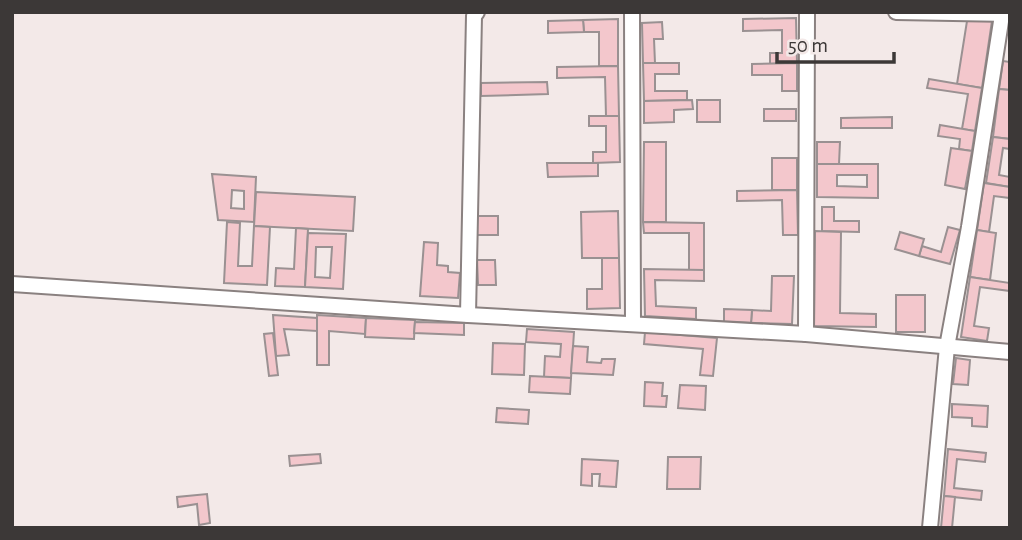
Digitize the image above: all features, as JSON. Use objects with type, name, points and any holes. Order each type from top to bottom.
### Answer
[{"type":"street","points":[[468,315],[474,16],[477,12]]},
{"type":"street","points":[[632,12],[633,324]]},
{"type":"street","points":[[806,334],[807,12]]},
{"type":"street","points":[[896,12],[1006,14],[947,347],[930,528]]},
{"type":"street","points":[[12,284],[468,315],[806,334],[1010,352]]},
{"type":"building","points":[[796,18],[797,63],[770,64],[770,53],[782,53],[782,30],[743,31],[743,19]]},
{"type":"building","points":[[618,19],[618,66],[599,66],[599,32],[584,32],[583,20]]},
{"type":"building","points":[[583,20],[584,32],[548,33],[548,21]]},
{"type":"building","points":[[967,21],[992,21],[982,88],[957,84]]},
{"type":"building","points":[[662,22],[663,39],[654,39],[655,63],[643,63],[642,23]]},
{"type":"building","points":[[1003,61],[1010,62],[1010,90],[999,89]]},
{"type":"building","points":[[643,63],[679,63],[679,74],[655,74],[655,91],[687,91],[687,100],[644,101]]},
{"type":"building","points":[[797,63],[797,91],[782,91],[782,75],[752,75],[752,64]]},
{"type":"building","points":[[618,66],[619,116],[606,116],[605,77],[557,78],[557,67]]},
{"type":"building","points":[[929,79],[982,88],[975,131],[962,129],[968,94],[927,88]]},
{"type":"building","points":[[547,82],[548,94],[481,96],[481,83]]},
{"type":"building","points":[[999,89],[1010,90],[1010,139],[993,137]]},
{"type":"building","points":[[692,100],[693,109],[674,110],[674,122],[644,123],[644,101]]},
{"type":"building","points":[[697,100],[720,100],[720,122],[697,122]]},
{"type":"building","points":[[764,109],[796,109],[796,121],[764,121]]},
{"type":"building","points":[[589,116],[619,116],[620,162],[593,163],[593,152],[606,152],[606,126],[589,126]]},
{"type":"building","points":[[892,117],[892,128],[841,128],[841,118]]},
{"type":"building","points":[[940,125],[975,131],[972,151],[959,149],[960,139],[938,136]]},
{"type":"building","points":[[993,137],[1010,139],[1010,149],[1003,148],[999,175],[1010,177],[1010,187],[986,183]]},
{"type":"building","points":[[644,142],[666,142],[666,222],[643,222]]},
{"type":"building","points":[[817,142],[840,142],[839,164],[817,164]]},
{"type":"building","points":[[951,148],[972,151],[965,189],[945,185]]},
{"type":"building","points":[[772,158],[797,158],[797,190],[772,190]]},
{"type":"building","points":[[547,163],[598,163],[598,176],[548,177]]},
{"type":"building","points":[[817,164],[878,164],[878,198],[817,197]],"holes":[[[837,175],[867,175],[867,187],[837,186]]]},
{"type":"building","points":[[212,174],[256,177],[254,222],[218,220]],"holes":[[[232,190],[244,191],[244,209],[231,208]]]},
{"type":"building","points":[[984,183],[1010,187],[1010,198],[994,196],[989,232],[977,230]]},
{"type":"building","points":[[797,190],[798,235],[783,235],[782,200],[737,201],[737,191]]},
{"type":"building","points":[[256,192],[355,197],[353,231],[254,226]]},
{"type":"building","points":[[822,207],[834,207],[834,221],[859,221],[859,232],[822,231]]},
{"type":"building","points":[[618,211],[619,258],[582,258],[581,212]]},
{"type":"building","points":[[476,216],[498,216],[498,235],[476,235]]},
{"type":"building","points":[[227,222],[240,223],[238,266],[252,266],[254,226],[270,227],[267,285],[224,283]]},
{"type":"building","points":[[643,222],[704,223],[704,270],[689,270],[689,233],[644,233]]},
{"type":"building","points":[[948,227],[960,230],[950,264],[919,256],[922,246],[941,252]]},
{"type":"building","points":[[296,228],[308,229],[305,287],[275,286],[276,268],[294,269]]},
{"type":"building","points":[[977,230],[996,233],[990,280],[970,277]]},
{"type":"building","points":[[815,231],[841,232],[840,313],[876,314],[876,327],[814,326]]},
{"type":"building","points":[[900,232],[924,239],[919,256],[895,249]]},
{"type":"building","points":[[308,233],[346,234],[343,289],[305,287]],"holes":[[[316,247],[332,247],[330,278],[315,277]]]},
{"type":"building","points":[[424,242],[438,243],[437,265],[448,266],[448,272],[460,273],[458,298],[420,296]]},
{"type":"building","points":[[602,258],[619,258],[620,308],[587,309],[587,289],[602,289]]},
{"type":"building","points":[[477,260],[495,260],[496,285],[478,285]]},
{"type":"building","points":[[644,269],[704,270],[704,281],[655,280],[656,306],[696,308],[696,319],[645,316]]},
{"type":"building","points":[[772,276],[794,276],[792,324],[751,323],[752,310],[771,311]]},
{"type":"building","points":[[970,277],[1010,283],[1010,291],[980,287],[974,326],[989,328],[987,341],[961,337]]},
{"type":"building","points":[[896,295],[925,295],[925,332],[896,332]]},
{"type":"building","points":[[724,309],[752,310],[751,323],[724,322]]},
{"type":"building","points":[[273,315],[317,318],[317,331],[284,329],[289,355],[276,356]]},
{"type":"building","points":[[317,315],[366,318],[365,334],[329,331],[329,365],[317,365]]},
{"type":"building","points":[[366,318],[415,320],[414,339],[365,337]]},
{"type":"building","points":[[415,322],[464,323],[464,335],[414,333]]},
{"type":"building","points":[[527,329],[574,332],[571,378],[544,377],[545,356],[560,357],[561,344],[526,342]]},
{"type":"building","points":[[645,332],[717,338],[713,376],[700,375],[703,349],[644,344]]},
{"type":"building","points":[[273,333],[278,375],[269,376],[264,334]]},
{"type":"building","points":[[493,343],[525,344],[524,375],[492,374]]},
{"type":"building","points":[[573,346],[588,347],[587,362],[601,363],[602,359],[615,359],[613,375],[571,373]]},
{"type":"building","points":[[956,358],[970,360],[968,385],[953,384]]},
{"type":"building","points":[[530,376],[571,378],[570,394],[529,392]]},
{"type":"building","points":[[645,382],[663,383],[662,396],[667,396],[666,407],[644,406]]},
{"type":"building","points":[[680,385],[706,386],[705,410],[678,408]]},
{"type":"building","points":[[952,404],[988,406],[987,427],[972,426],[972,418],[952,417]]},
{"type":"building","points":[[497,408],[529,410],[528,424],[496,422]]},
{"type":"building","points":[[948,449],[986,453],[985,462],[957,459],[954,488],[982,491],[981,500],[944,496]]},
{"type":"building","points":[[320,454],[321,463],[290,466],[289,456]]},
{"type":"building","points":[[668,457],[701,457],[700,489],[667,489]]},
{"type":"building","points":[[582,459],[618,461],[616,487],[599,486],[600,474],[592,474],[592,486],[581,485]]},
{"type":"building","points":[[207,494],[210,523],[199,525],[197,504],[178,507],[177,497]]},
{"type":"building","points":[[944,496],[955,497],[952,528],[941,528]]}]
